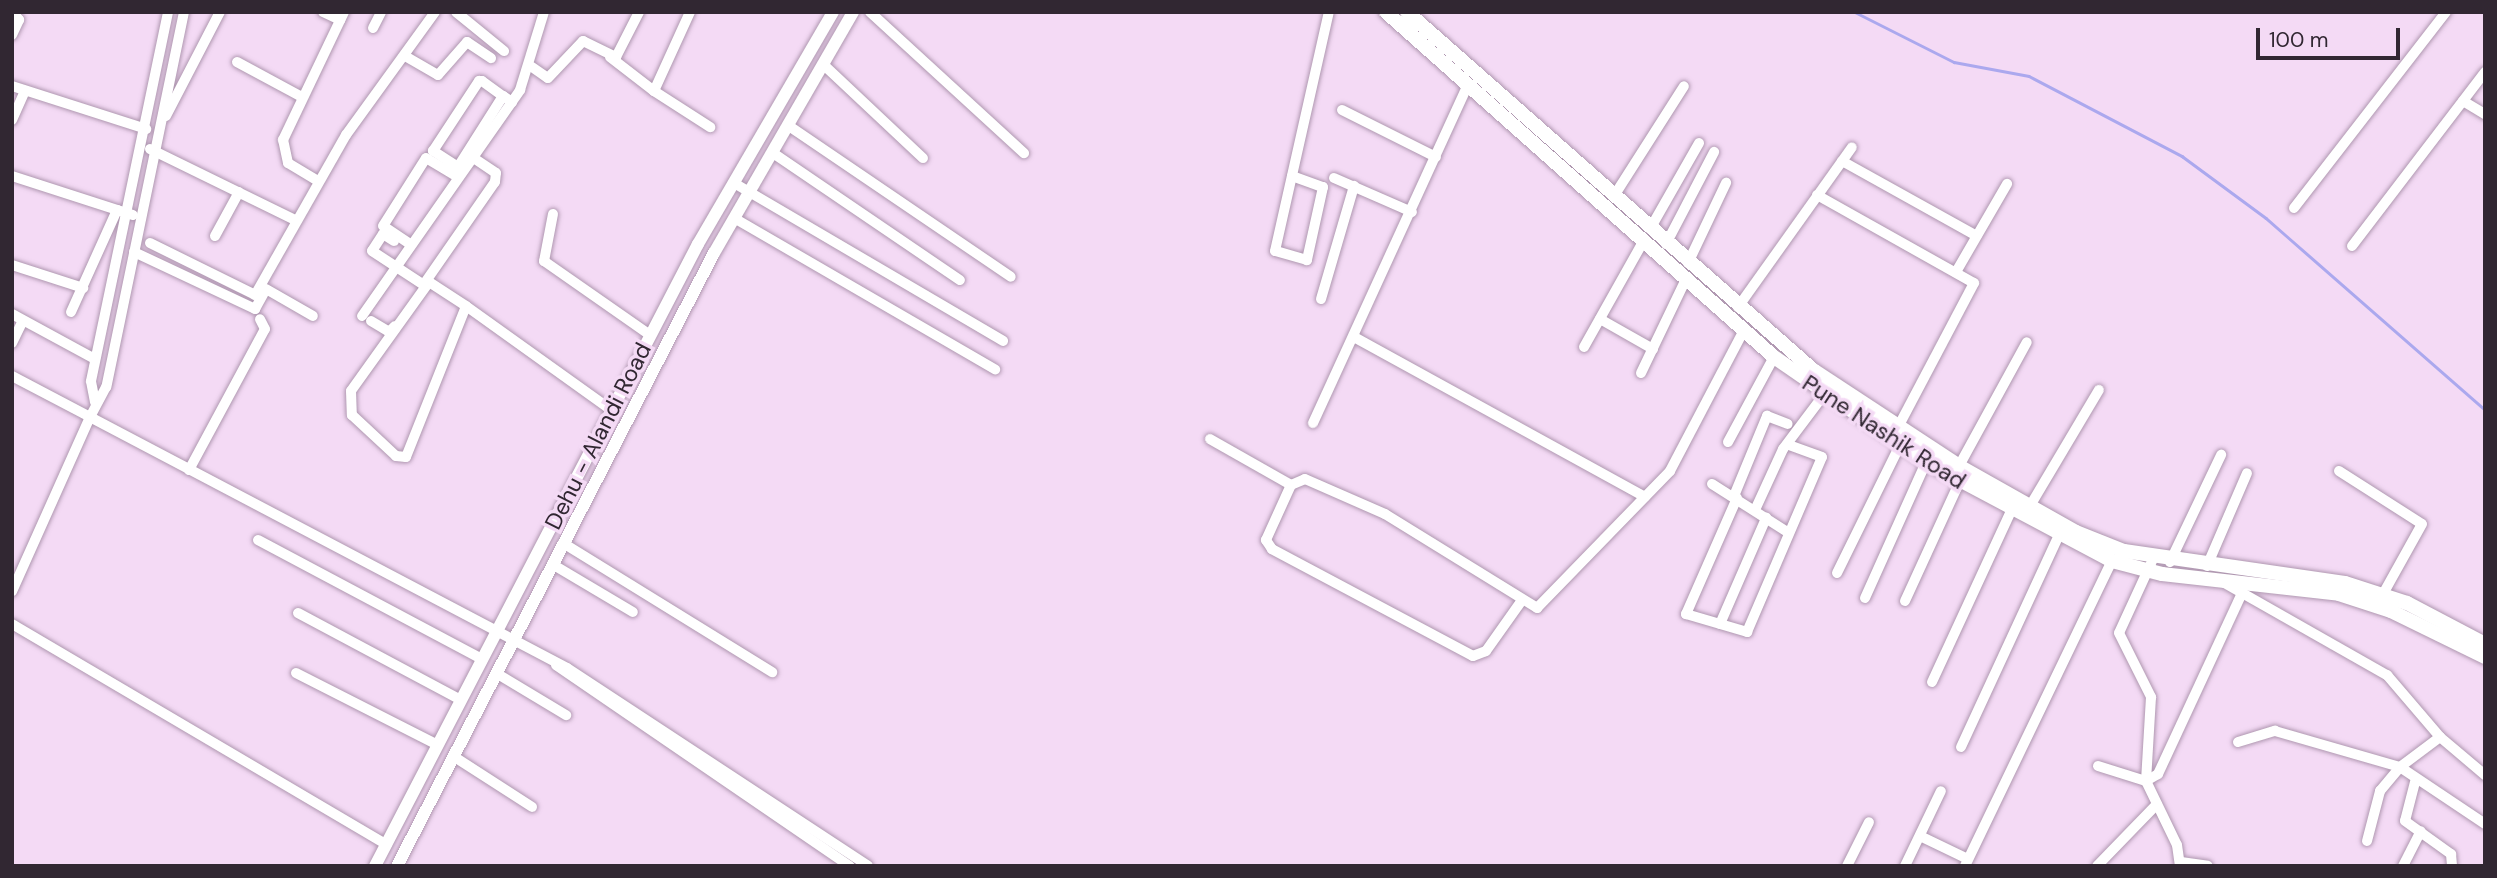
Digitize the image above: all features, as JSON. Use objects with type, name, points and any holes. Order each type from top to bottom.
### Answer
[{"type":"highway","name":"Pune Nashik Road","points":[[1386,12],[1647,234],[1666,244],[1829,383],[1897,429],[1959,466],[2098,542],[2151,566],[2170,562],[2313,577],[2383,594],[2485,643]]},
{"type":"highway","name":"Pune Nashik Road","points":[[1407,12],[1614,196],[1686,279],[1774,357],[1823,396],[1926,462],[2058,537],[2112,561],[2151,566],[2221,581],[2361,600],[2485,657]]},
{"type":"main road","name":"Dehu - Alandi Road","points":[[375,866],[650,335],[833,12]]},
{"type":"main road","name":"Dehu - Alandi Road","points":[[397,866],[734,218],[826,67],[853,12]]},
{"type":"street","points":[[12,35],[19,20],[13,12]]},
{"type":"street","points":[[95,402],[95,359],[116,265],[122,212],[168,12]]},
{"type":"street","points":[[12,591],[95,402],[106,387],[184,12]]},
{"type":"street","points":[[158,131],[220,12]]},
{"type":"street","points":[[318,181],[288,163],[283,153],[302,97],[342,16],[323,12]]},
{"type":"street","points":[[373,28],[381,12]]},
{"type":"street","points":[[150,243],[250,296],[318,181],[435,12]]},
{"type":"street","points":[[456,12],[504,51]]},
{"type":"street","points":[[508,99],[479,81],[433,151],[458,167],[508,99],[532,66],[544,12]]},
{"type":"street","points":[[610,57],[620,54],[639,12]]},
{"type":"street","points":[[654,91],[690,12]]},
{"type":"street","points":[[870,12],[1024,153]]},
{"type":"street","points":[[1292,176],[1323,187],[1307,260],[1275,251],[1329,12]]},
{"type":"street","points":[[2294,208],[2446,12]]},
{"type":"street","points":[[532,66],[548,78],[583,41],[709,127]]},
{"type":"street","points":[[405,56],[438,75],[467,42],[491,58]]},
{"type":"street","points":[[237,62],[302,97]]},
{"type":"street","points":[[826,67],[923,158]]},
{"type":"street","points":[[2351,246],[2485,72]]},
{"type":"street","points":[[1313,423],[1412,212],[1468,84]]},
{"type":"street","points":[[12,86],[158,131]]},
{"type":"street","points":[[1614,196],[1684,86]]},
{"type":"street","points":[[12,120],[25,91]]},
{"type":"street","points":[[472,157],[496,173],[495,182],[391,332],[367,319],[396,266],[472,157],[508,99]]},
{"type":"street","points":[[2463,101],[2485,114]]},
{"type":"street","points":[[1342,110],[1436,157]]},
{"type":"street","points":[[789,126],[1011,277]]},
{"type":"street","points":[[1584,347],[1699,144]]},
{"type":"street","points":[[139,147],[155,150],[295,220]]},
{"type":"street","points":[[1738,307],[1852,147]]},
{"type":"street","points":[[1666,244],[1714,152]]},
{"type":"street","points":[[773,153],[960,280]]},
{"type":"street","points":[[409,247],[383,226],[426,158],[457,177]]},
{"type":"street","points":[[1842,161],[1977,236]]},
{"type":"street","points":[[12,176],[140,218]]},
{"type":"street","points":[[1334,178],[1412,212]]},
{"type":"street","points":[[734,183],[1003,341]]},
{"type":"street","points":[[1688,263],[1726,183]]},
{"type":"street","points":[[1956,272],[2007,184]]},
{"type":"street","points":[[1321,299],[1354,186]]},
{"type":"street","points":[[215,236],[239,192]]},
{"type":"street","points":[[1818,195],[1956,272],[1973,288],[1897,429]]},
{"type":"street","points":[[71,312],[122,212]]},
{"type":"street","points":[[553,214],[544,261],[650,335]]},
{"type":"street","points":[[734,218],[995,369]]},
{"type":"street","points":[[409,247],[383,234],[372,251],[424,285]]},
{"type":"street","points":[[134,252],[256,309],[266,288],[313,316]]},
{"type":"street","points":[[12,265],[83,288]]},
{"type":"street","points":[[116,265],[131,268]]},
{"type":"street","points":[[1641,373],[1686,279]]},
{"type":"street","points":[[466,306],[406,457],[396,456],[352,415],[351,390],[429,282],[466,306],[611,410]]},
{"type":"street","points":[[12,314],[95,359]]},
{"type":"street","points":[[189,470],[265,329],[260,318]]},
{"type":"street","points":[[1600,319],[1653,349]]},
{"type":"street","points":[[12,343],[23,320]]},
{"type":"street","points":[[1520,603],[1486,650],[1473,656],[1267,544],[1291,485],[1305,479],[1385,514],[1520,603],[1545,603],[1645,497],[1686,447],[1744,330]]},
{"type":"street","points":[[1354,337],[1645,497]]},
{"type":"street","points":[[1959,466],[2027,342]]},
{"type":"street","points":[[1728,442],[1774,357]]},
{"type":"street","points":[[12,376],[556,666],[868,866]]},
{"type":"street","points":[[2030,506],[2099,390]]},
{"type":"street","points":[[1755,510],[1787,443],[1823,396]]},
{"type":"street","points":[[1787,443],[1822,457],[1747,632],[1686,614],[1767,416],[1788,424]]},
{"type":"street","points":[[1210,439],[1291,485]]},
{"type":"street","points":[[1837,573],[1900,445]]},
{"type":"street","points":[[2170,562],[2221,454]]},
{"type":"street","points":[[1865,598],[1926,462]]},
{"type":"street","points":[[2339,471],[2422,524],[2383,594]]},
{"type":"street","points":[[2207,566],[2247,473]]},
{"type":"street","points":[[1905,601],[1960,481]]},
{"type":"street","points":[[1712,484],[1789,533]]},
{"type":"street","points":[[1932,682],[2011,511]]},
{"type":"street","points":[[1720,624],[1766,518]]},
{"type":"street","points":[[1961,747],[2058,537]]},
{"type":"street","points":[[258,540],[482,659]]},
{"type":"street","points":[[563,544],[772,672]]},
{"type":"street","points":[[1920,836],[1966,862],[2112,561]]},
{"type":"street","points":[[552,564],[633,612]]},
{"type":"street","points":[[2151,566],[2119,633],[2151,701],[2146,781],[2180,864],[2208,866]]},
{"type":"street","points":[[2221,581],[2387,675],[2440,737],[2485,775]]},
{"type":"street","points":[[2146,781],[2164,764],[2242,593]]},
{"type":"street","points":[[298,613],[460,700]]},
{"type":"street","points":[[12,624],[387,845]]},
{"type":"street","points":[[296,673],[438,745]]},
{"type":"street","points":[[496,673],[566,715]]},
{"type":"street","points":[[613,703],[850,866]]},
{"type":"street","points":[[2238,742],[2275,731],[2400,767],[2415,782],[2485,824]]},
{"type":"street","points":[[2367,841],[2380,792],[2400,767],[2440,737]]},
{"type":"street","points":[[453,756],[532,807]]},
{"type":"street","points":[[2098,766],[2146,781]]},
{"type":"street","points":[[2415,782],[2404,817],[2451,854],[2452,866]]},
{"type":"street","points":[[1905,866],[1941,791]]},
{"type":"street","points":[[2098,866],[2157,804]]},
{"type":"street","points":[[1847,866],[1869,822]]},
{"type":"street","points":[[2403,866],[2421,831]]},
{"type":"waterway","points":[[1855,12],[1954,62],[2029,76],[2182,156],[2266,218],[2485,410]]}]
